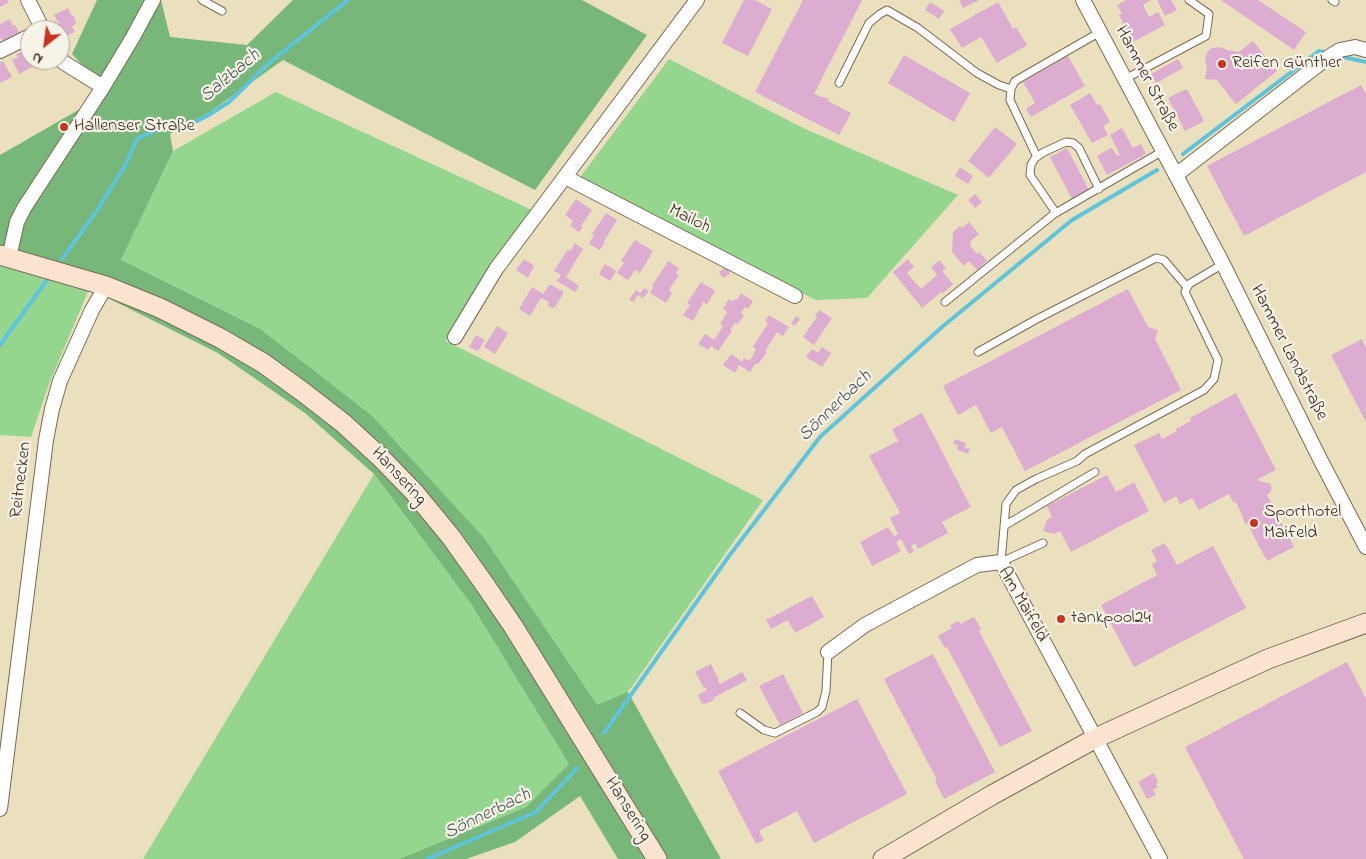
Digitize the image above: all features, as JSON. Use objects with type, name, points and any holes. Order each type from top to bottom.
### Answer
[{"type":"street","points":[[28,0],[38,20]]},
{"type":"street","points":[[5,256],[24,208],[103,87],[153,0]]},
{"type":"street","points":[[455,337],[496,269],[697,0]]},
{"type":"street","name":"Hammer Straße","points":[[1083,0],[1176,175]]},
{"type":"street","points":[[0,51],[20,41]]},
{"type":"street","points":[[1176,175],[1327,58],[1340,50],[1355,48],[1366,50]]},
{"type":"street","points":[[70,66],[103,87]]},
{"type":"street","name":"Hammer Landstraße","points":[[1176,175],[1366,547]]},
{"type":"street","name":"Mailoh","points":[[565,177],[795,296]]},
{"type":"street","name":"Hansering","points":[[5,256],[106,286],[160,308],[220,338],[263,363],[330,412],[380,457],[414,492],[451,537],[483,582],[513,626],[657,859]]},
{"type":"street","name":"Reitnecken","points":[[0,809],[46,440],[52,409],[64,372],[92,310],[106,286]]},
{"type":"street","name":"Am Maifeld","points":[[828,652],[865,625],[977,565],[1001,562],[1160,859]]},
{"type":"street","points":[[883,859],[992,795],[1096,738],[1268,659],[1366,623]]},
{"type":"lane","points":[[202,0],[222,11]]},
{"type":"lane","points":[[1125,79],[1206,36],[1209,14],[1189,0]]},
{"type":"lane","points":[[839,83],[870,23],[887,10],[918,28],[977,73],[1011,89]]},
{"type":"lane","points":[[1037,157],[1010,100],[1011,89],[1015,81],[1100,32]]},
{"type":"lane","points":[[1056,213],[1030,175],[1032,165],[1037,157],[1044,152],[1066,142],[1073,143],[1079,148],[1099,189]]},
{"type":"lane","points":[[945,302],[1056,213],[1163,151]]},
{"type":"lane","points":[[978,352],[1035,320],[1156,258],[1164,260],[1187,288]]},
{"type":"lane","points":[[1043,543],[1001,562],[1006,504],[1016,490],[1077,461],[1085,454],[1204,390],[1214,379],[1218,360],[1185,292],[1189,284],[1223,264]]},
{"type":"lane","points":[[1004,526],[1096,472]]},
{"type":"lane","points":[[740,713],[764,730],[775,733],[817,712],[822,707],[826,691],[828,652]]},
{"type":"green space","points":[[97,0],[161,0],[170,37],[247,45],[293,0],[582,0],[647,35],[535,190],[283,60],[210,112],[170,134],[173,151],[121,260],[260,329],[371,415],[485,539],[597,705],[628,692],[721,859],[618,859],[580,796],[515,842],[466,859],[399,859],[526,807],[569,764],[471,604],[374,474],[305,413],[218,353],[106,297],[90,287],[0,264],[0,155],[108,93],[72,54]]},
{"type":"green space","points":[[669,59],[803,128],[958,195],[867,298],[816,300],[578,180]]},
{"type":"green space","points":[[276,92],[532,210],[446,341],[763,500],[628,692],[597,706],[485,539],[121,260],[173,151]]},
{"type":"green space","points":[[0,264],[90,287],[49,384],[31,437],[0,435]]},
{"type":"green space","points":[[374,474],[471,604],[569,764],[526,807],[399,859],[143,859]]},
{"type":"building","points":[[0,0],[7,0],[9,2],[0,7]]},
{"type":"building","points":[[744,0],[755,0],[772,9],[748,56],[722,43]]},
{"type":"building","points":[[803,0],[862,0],[814,94],[829,99],[828,101],[851,113],[839,135],[755,92]]},
{"type":"building","points":[[959,0],[979,0],[963,8]]},
{"type":"building","points":[[1126,0],[1151,0],[1143,5],[1149,17],[1158,12],[1165,25],[1133,42],[1119,15],[1122,14],[1117,5]]},
{"type":"building","points":[[1157,0],[1171,0],[1177,10],[1165,16]]},
{"type":"building","points":[[1221,0],[1258,0],[1306,32],[1294,50]]},
{"type":"building","points":[[930,2],[944,11],[939,19],[925,10]]},
{"type":"building","points":[[998,2],[1013,29],[1016,27],[1027,45],[997,63],[981,37],[962,48],[950,29]]},
{"type":"building","points":[[68,8],[72,16],[74,16],[76,24],[72,26],[75,32],[70,34],[70,20],[57,20],[54,15]]},
{"type":"building","points":[[10,19],[13,26],[15,25],[19,32],[3,41],[0,39],[0,24]]},
{"type":"building","points":[[1253,41],[1277,71],[1236,104],[1217,80],[1205,79],[1207,67],[1205,59],[1208,51],[1212,48],[1220,47],[1239,52]]},
{"type":"building","points":[[20,52],[20,70],[27,70],[19,74],[12,60],[18,57],[16,54]]},
{"type":"building","points":[[904,55],[970,93],[954,122],[888,83]]},
{"type":"building","points":[[1068,56],[1085,86],[1031,117],[1026,109],[1035,103],[1023,82]]},
{"type":"building","points":[[1178,59],[1183,68],[1156,83],[1151,74]]},
{"type":"building","points":[[3,61],[12,77],[0,83],[0,63]]},
{"type":"building","points":[[1361,85],[1366,94],[1366,172],[1244,236],[1207,166]]},
{"type":"building","points":[[1187,89],[1204,121],[1185,131],[1168,98]]},
{"type":"building","points":[[1090,93],[1097,105],[1100,104],[1110,122],[1103,126],[1108,135],[1092,143],[1070,105]]},
{"type":"building","points":[[995,127],[1017,144],[989,178],[968,161]]},
{"type":"building","points":[[1122,128],[1133,148],[1141,144],[1146,154],[1107,175],[1097,156],[1111,148],[1117,156],[1120,155],[1110,135]]},
{"type":"building","points":[[1067,148],[1089,190],[1072,199],[1050,157]]},
{"type":"building","points":[[960,167],[973,176],[968,184],[955,176]]},
{"type":"building","points":[[975,194],[982,202],[975,208],[968,200]]},
{"type":"building","points":[[576,199],[592,210],[579,232],[570,226],[573,221],[565,215]]},
{"type":"building","points":[[606,213],[617,220],[600,250],[589,244],[594,235],[592,234]]},
{"type":"building","points":[[969,222],[979,234],[971,241],[970,246],[987,261],[977,270],[969,261],[964,266],[952,252],[953,232]]},
{"type":"building","points":[[635,240],[653,251],[640,273],[635,270],[628,280],[617,273],[624,263],[621,261]]},
{"type":"building","points":[[575,243],[583,249],[566,277],[579,286],[575,292],[557,281],[561,275],[554,271],[568,249],[570,251]]},
{"type":"building","points":[[524,259],[534,266],[528,278],[516,270]]},
{"type":"building","points":[[908,259],[914,267],[907,273],[921,289],[937,275],[931,267],[939,260],[946,268],[942,271],[953,284],[922,308],[893,272]]},
{"type":"building","points":[[668,261],[679,268],[676,273],[679,275],[669,290],[672,293],[666,303],[650,293],[652,286]]},
{"type":"building","points":[[605,264],[616,271],[610,281],[599,274]]},
{"type":"building","points":[[727,267],[730,274],[723,278],[719,272]]},
{"type":"building","points":[[701,282],[715,291],[707,304],[703,302],[693,321],[683,315],[690,305],[687,303]]},
{"type":"building","points":[[550,284],[564,292],[555,307],[548,306],[549,302],[541,298],[530,316],[519,309],[532,287],[543,294]]},
{"type":"building","points":[[644,288],[649,291],[643,298],[638,295],[633,302],[629,300],[636,290],[640,293]]},
{"type":"building","points":[[1128,289],[1148,327],[1158,330],[1155,339],[1181,390],[1025,471],[1002,427],[991,433],[976,405],[958,415],[943,386]]},
{"type":"building","points":[[741,293],[753,301],[748,309],[745,307],[741,313],[744,315],[738,324],[735,323],[730,330],[732,331],[718,351],[711,346],[708,350],[698,344],[705,334],[714,340],[723,326],[720,324],[727,312],[723,309],[729,299],[733,302],[735,299],[737,300]]},
{"type":"building","points":[[819,310],[832,318],[814,345],[803,337],[817,317],[815,316]]},
{"type":"building","points":[[769,315],[789,327],[783,336],[777,332],[759,363],[754,365],[750,372],[739,365],[735,373],[723,365],[731,354],[742,362],[744,358],[750,361],[756,349],[753,347],[768,323],[765,322]]},
{"type":"building","points":[[796,316],[800,319],[795,326],[791,323]]},
{"type":"building","points":[[497,326],[508,333],[495,354],[484,347]]},
{"type":"building","points":[[476,335],[485,340],[478,351],[469,347]]},
{"type":"building","points":[[1362,339],[1366,348],[1366,422],[1331,355]]},
{"type":"building","points":[[822,347],[831,353],[822,367],[806,357],[812,349],[818,353]]},
{"type":"building","points":[[1236,393],[1276,470],[1258,479],[1259,481],[1271,484],[1270,493],[1267,495],[1294,547],[1267,561],[1247,523],[1245,524],[1236,502],[1234,503],[1229,494],[1199,510],[1192,498],[1180,504],[1176,496],[1164,503],[1134,445],[1159,433],[1162,439],[1191,421],[1190,418]]},
{"type":"building","points":[[922,413],[971,507],[942,522],[948,533],[918,549],[915,543],[911,546],[914,551],[909,554],[901,539],[896,542],[901,551],[872,566],[860,542],[888,527],[894,536],[898,534],[890,518],[900,513],[869,456],[898,441],[892,429]]},
{"type":"building","points":[[955,439],[966,443],[965,448],[970,449],[968,454],[957,450],[958,445],[953,444]]},
{"type":"building","points":[[1107,475],[1116,492],[1134,482],[1149,511],[1071,552],[1060,531],[1054,534],[1043,531],[1047,520],[1052,517],[1047,506]]},
{"type":"building","points":[[1165,543],[1177,565],[1213,546],[1246,608],[1134,667],[1101,605],[1157,575],[1152,564],[1157,561],[1151,550]]},
{"type":"building","points":[[812,596],[824,617],[795,633],[788,620],[771,629],[766,620]]},
{"type":"building","points":[[974,617],[981,629],[979,631],[1032,731],[1000,747],[947,647],[945,648],[938,636],[952,628],[950,625],[959,621],[960,624]]},
{"type":"building","points":[[933,654],[995,772],[944,799],[935,781],[937,780],[884,679]]},
{"type":"building","points":[[1347,662],[1366,699],[1366,859],[1244,859],[1185,747]]},
{"type":"building","points":[[711,664],[720,684],[742,672],[747,680],[713,698],[714,700],[702,704],[698,695],[707,690],[695,672]]},
{"type":"building","points":[[783,674],[803,713],[780,725],[759,686]]},
{"type":"building","points":[[857,699],[907,794],[814,843],[797,811],[759,831],[764,840],[756,844],[718,771]]},
{"type":"building","points":[[1154,773],[1158,782],[1156,784],[1158,787],[1153,790],[1156,795],[1147,799],[1138,782]]},
{"type":"waterway","name":"Salzbach","points":[[62,259],[96,212],[126,164],[137,139],[156,130],[193,123],[229,102],[269,63],[348,0]]},
{"type":"waterway","name":"Sönnerbach","points":[[1183,154],[1319,51],[1327,53]]},
{"type":"waterway","name":"Sönnerbach","points":[[1339,56],[1366,62]]},
{"type":"waterway","name":"Sönnerbach","points":[[604,733],[729,556],[820,437],[942,327],[1072,220],[1157,170]]},
{"type":"waterway","name":"Salzbach","points":[[0,345],[50,276]]},
{"type":"waterway","name":"Sönnerbach","points":[[427,859],[536,812],[577,768]]},
{"type":"place","name":"Reifen Günther","points":[[1222,64]]},
{"type":"place","name":"Hallenser Straße","points":[[64,127]]},
{"type":"place","name":"Sporthotel Maifeld","points":[[1254,523]]},
{"type":"place","name":"tankpool24","points":[[1061,619]]}]
